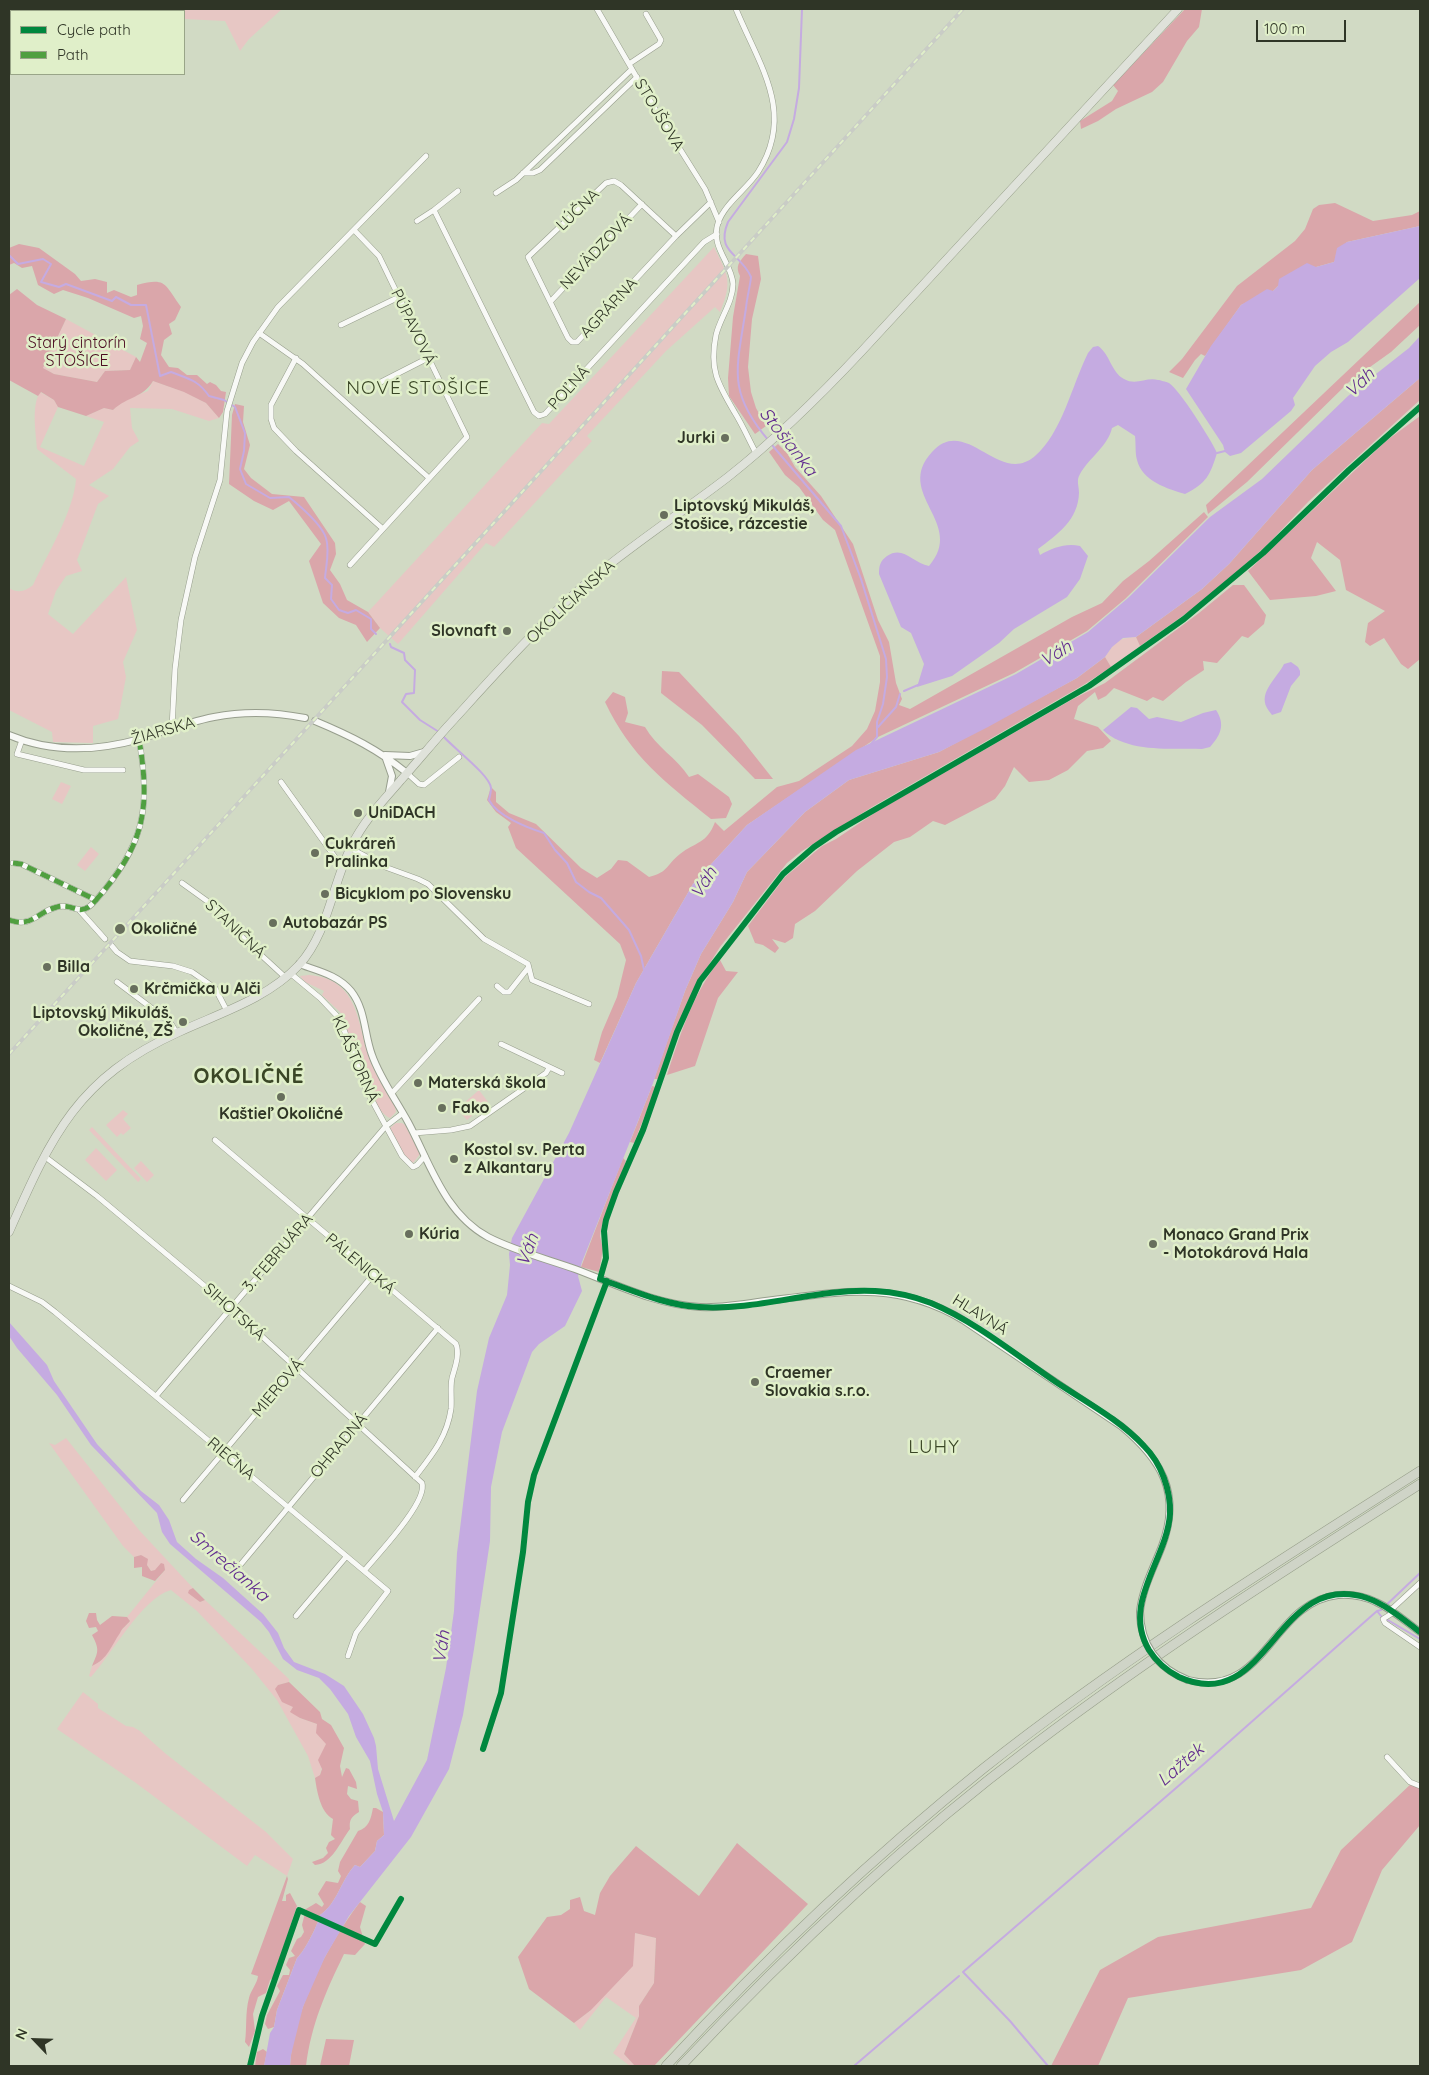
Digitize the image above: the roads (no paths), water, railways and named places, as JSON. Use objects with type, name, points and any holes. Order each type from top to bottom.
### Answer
[{"type":"highway","points":[[666,2066],[818,1912],[900,1839],[991,1764],[1069,1704],[1178,1628],[1420,1471]]},
{"type":"highway","points":[[681,2066],[749,1995],[826,1920],[905,1849],[990,1779],[1078,1712],[1173,1644],[1420,1484]]},
{"type":"main road","name":"OKOLIČIANSKA","points":[[9,1232],[44,1156],[66,1118],[90,1091],[131,1058],[177,1033],[258,996],[288,976],[312,947],[324,920],[350,848],[367,820],[441,734],[527,641],[582,588],[637,543],[724,479],[808,407],[841,374],[1178,9]]},
{"type":"street","name":"STOJŠOVA","points":[[596,9],[711,202],[719,222]]},
{"type":"street","points":[[736,9],[746,33],[760,57],[774,105],[775,121],[771,146],[759,170],[733,200],[719,222],[717,234],[719,248],[731,275],[733,286],[716,335],[714,356],[715,371],[721,391],[736,413],[756,453]]},
{"type":"street","points":[[496,193],[523,173],[630,66],[660,44],[661,40],[646,14]]},
{"type":"street","points":[[523,173],[533,173],[540,170],[637,77]]},
{"type":"street","points":[[172,728],[174,669],[181,620],[195,558],[220,480],[227,411],[242,363],[259,333],[278,307],[426,156]]},
{"type":"street","name":"LÚČNA","points":[[528,257],[606,183],[618,182],[676,236]]},
{"type":"street","points":[[417,221],[458,191]]},
{"type":"street","name":"AGRÁRNA","points":[[528,257],[543,292],[550,301],[568,338],[572,342],[578,341],[676,236],[711,202]]},
{"type":"street","name":"NEVÄDZOVÁ","points":[[550,301],[642,204]]},
{"type":"street","name":"POĽNÁ","points":[[434,210],[534,412],[539,416],[545,414],[704,242],[717,234]]},
{"type":"street","name":"PÚPAVOVÁ","points":[[350,565],[467,437],[378,256],[354,230]]},
{"type":"street","points":[[343,317],[344,324],[398,297]]},
{"type":"street","points":[[259,333],[296,358],[429,478]]},
{"type":"street","points":[[296,358],[271,405],[270,419],[274,428],[296,451],[382,529]]},
{"type":"street","points":[[379,375],[379,382],[428,358]]},
{"type":"street","name":"ŽIARSKA","points":[[9,735],[49,746],[78,749],[109,746],[140,739],[214,717],[248,713],[276,713],[305,718]]},
{"type":"street","points":[[315,721],[354,738],[385,755],[418,784],[424,785],[459,757]]},
{"type":"street","points":[[9,920],[27,923],[58,906],[80,911],[88,909],[118,873],[142,822],[144,783],[140,739]]},
{"type":"street","name":"ŽIARSKA","points":[[22,740],[17,754],[33,759],[84,770],[123,770]]},
{"type":"street","points":[[385,755],[410,756],[426,752]]},
{"type":"street","points":[[385,755],[392,776],[389,794]]},
{"type":"street","points":[[281,782],[342,868]]},
{"type":"street","points":[[350,848],[385,867],[418,878],[428,884],[484,939],[528,964],[530,978],[534,981],[589,1004]]},
{"type":"street","points":[[14,863],[21,864],[96,900]]},
{"type":"street","name":"STANIČNÁ","points":[[182,883],[207,901],[248,943],[288,976]]},
{"type":"street","points":[[80,911],[105,939]]},
{"type":"street","points":[[111,945],[130,962],[173,966],[198,975],[215,988],[227,1011]]},
{"type":"street","name":"KLÁŠTORNÁ","points":[[299,964],[330,975],[339,980],[352,993],[362,1013],[373,1058],[446,1197],[462,1218],[481,1233],[504,1244]]},
{"type":"street","points":[[498,986],[504,992],[509,992],[529,967]]},
{"type":"street","name":"KLÁŠTORNÁ","points":[[288,976],[320,998],[340,1019],[367,1091],[408,1164],[413,1167],[424,1156]]},
{"type":"street","points":[[117,982],[170,1022],[177,1033]]},
{"type":"street","points":[[392,1093],[479,999]]},
{"type":"street","points":[[501,1044],[562,1073]]},
{"type":"street","points":[[414,1133],[451,1130],[470,1126],[546,1073],[549,1068]]},
{"type":"street","name":"3. FEBRUÁRA","points":[[156,1396],[386,1126],[403,1113]]},
{"type":"street","name":"PÁLENICKÁ","points":[[214,1140],[458,1346],[451,1384],[450,1410],[441,1442],[415,1477]]},
{"type":"street","name":"SIHOTSKÁ","points":[[44,1156],[97,1196],[231,1308],[415,1477]]},
{"type":"street","name":"HLAVNÁ","points":[[504,1244],[652,1298],[695,1307],[716,1307],[833,1293],[872,1291],[917,1298],[959,1317],[1121,1426],[1142,1443],[1155,1460],[1168,1492],[1170,1514],[1164,1540],[1145,1586],[1140,1611],[1143,1637],[1151,1652],[1168,1671],[1188,1680],[1216,1683],[1241,1673],[1257,1661],[1294,1616],[1303,1608],[1324,1598],[1354,1595],[1380,1604],[1389,1612]]},
{"type":"street","name":"MIEROVÁ","points":[[183,1500],[373,1275]]},
{"type":"street","name":"RIEČNA","points":[[9,1286],[42,1302],[55,1312],[388,1591],[356,1633],[348,1656]]},
{"type":"street","name":"OHRADNÁ","points":[[241,1564],[438,1328]]},
{"type":"street","points":[[364,1571],[410,1515],[422,1497],[423,1486],[415,1477]]},
{"type":"street","points":[[296,1616],[346,1556]]},
{"type":"street","points":[[1420,1583],[1383,1619],[1385,1624],[1420,1647]]},
{"type":"street","points":[[1389,1612],[1420,1632]]},
{"type":"street","points":[[1387,1756],[1410,1782],[1420,1786]]},
{"type":"water","points":[[1420,226],[1420,278],[1348,342],[1331,352],[1315,366],[1293,398],[1295,405],[1291,411],[1241,453],[1230,456],[1225,452],[1223,445],[1186,389],[1211,346],[1241,305],[1267,289],[1273,291],[1278,286],[1279,279],[1307,263],[1316,267],[1334,262],[1337,248],[1347,242]]},
{"type":"water","name":"Váh","points":[[1420,336],[1420,378],[1312,470],[1229,564],[1202,589],[1136,637],[1123,638],[1112,647],[1105,657],[1077,678],[988,727],[939,752],[849,780],[805,812],[747,872],[733,902],[701,954],[685,991],[652,1086],[582,1262],[578,1276],[582,1291],[565,1326],[539,1344],[532,1352],[502,1432],[491,1487],[490,1541],[474,1649],[463,1715],[449,1769],[411,1837],[349,1916],[325,1957],[303,2007],[290,2066],[264,2066],[270,2033],[274,2027],[277,2010],[297,1958],[317,1925],[320,1915],[331,1905],[350,1871],[355,1865],[360,1867],[375,1851],[377,1841],[384,1835],[383,1812],[370,1761],[356,1737],[348,1714],[330,1689],[319,1678],[297,1670],[283,1659],[269,1632],[261,1622],[170,1544],[162,1532],[157,1513],[91,1445],[57,1395],[17,1348],[9,1336],[9,1322],[47,1365],[54,1381],[97,1444],[141,1491],[159,1505],[169,1520],[177,1542],[196,1559],[223,1578],[263,1614],[278,1633],[284,1648],[294,1662],[325,1674],[344,1686],[363,1714],[374,1738],[378,1769],[394,1821],[427,1760],[446,1668],[454,1611],[457,1553],[477,1391],[489,1338],[507,1295],[510,1265],[509,1254],[512,1238],[569,1133],[636,983],[693,884],[747,825],[856,750],[1016,674],[1088,632],[1128,598],[1210,517],[1262,479],[1348,396],[1409,348]]},
{"type":"water","points":[[1098,346],[1102,349],[1116,372],[1124,379],[1137,382],[1154,379],[1169,383],[1174,387],[1195,416],[1217,453],[1210,473],[1203,482],[1185,494],[1164,487],[1150,479],[1140,467],[1136,457],[1135,436],[1118,425],[1112,428],[1107,441],[1079,476],[1078,503],[1071,519],[1066,526],[1038,549],[1040,555],[1059,547],[1069,545],[1080,546],[1088,556],[1080,579],[1067,597],[1014,629],[999,643],[952,676],[917,687],[924,664],[911,633],[901,627],[879,571],[883,560],[893,553],[898,552],[929,566],[938,550],[940,536],[920,481],[922,467],[932,452],[945,443],[957,441],[1008,463],[1022,463],[1035,456],[1052,435],[1059,422],[1088,353],[1093,347]]},
{"type":"water","points":[[1291,662],[1298,667],[1300,675],[1291,686],[1281,712],[1272,715],[1265,702],[1267,690],[1284,664]]},
{"type":"water","points":[[1131,707],[1137,708],[1149,719],[1157,717],[1181,722],[1216,710],[1221,721],[1219,734],[1210,747],[1202,749],[1150,748],[1124,743],[1103,730]]},
{"type":"waterway","name":"Stošianka","points":[[769,441],[755,423],[740,393],[738,363],[751,277],[747,269],[727,247],[725,232],[728,222],[787,142],[794,119],[799,88],[802,9]]},
{"type":"waterway","points":[[9,258],[10,256],[18,264],[43,259],[51,264],[41,282],[59,287],[66,284],[112,301],[116,297],[131,305],[146,305],[160,376],[171,372],[188,378],[201,386],[209,396],[224,400],[235,407],[245,433],[240,469],[246,484],[270,498],[289,497],[315,522],[326,538],[328,553],[325,578],[332,585],[331,599],[339,610],[348,613],[356,610],[371,619],[371,629],[376,634]]},
{"type":"waterway","name":"Stošianka","points":[[772,445],[841,526],[861,579],[886,659],[887,677],[883,704],[877,722],[877,737],[871,744]]},
{"type":"waterway","points":[[1217,453],[1225,451]]},
{"type":"waterway","points":[[390,644],[391,647],[404,653],[405,660],[415,670],[414,693],[406,694],[402,702],[420,720],[439,732]]},
{"type":"waterway","points":[[904,691],[918,685]]},
{"type":"waterway","points":[[878,727],[896,707],[900,694]]},
{"type":"waterway","points":[[442,735],[489,782],[491,788],[489,800],[493,806],[514,821],[544,833],[555,850],[567,863],[576,882],[601,898],[629,930],[641,956],[644,970]]},
{"type":"waterway","points":[[1377,1611],[1381,1610],[1420,1573]]},
{"type":"waterway","name":"Lažtek","points":[[963,1972],[1205,1763],[1377,1611],[1381,1616],[1420,1639]]},
{"type":"waterway","points":[[963,1972],[1010,2021],[1048,2066]]},
{"type":"waterway","name":"Lažtek","points":[[854,2066],[959,1976]]},
{"type":"railway","points":[[9,1054],[963,9]]},
{"type":"place","name":"Jurki","points":[[725,438]]},
{"type":"place","name":"Liptovský Mikuláš, Stošice, rázcestie","points":[[664,515]]},
{"type":"place","name":"Slovnaft","points":[[507,631]]},
{"type":"place","name":"UniDACH","points":[[358,813]]},
{"type":"place","name":"Cukráreň Pralinka","points":[[315,853]]},
{"type":"place","name":"Bicyklom po Slovensku","points":[[325,894]]},
{"type":"place","name":"Autobazár PS","points":[[273,923]]},
{"type":"place","name":"Okoličné","points":[[120,929]]},
{"type":"place","name":"Billa","points":[[47,967]]},
{"type":"place","name":"Krčmička u Alči","points":[[134,989]]},
{"type":"place","name":"Liptovský Mikuláš, Okoličné, ZŠ","points":[[183,1022]]},
{"type":"place","name":"Materská škola","points":[[418,1083]]},
{"type":"place","name":"Kaštieľ Okoličné","points":[[281,1097]]},
{"type":"place","name":"Fako","points":[[442,1108]]},
{"type":"place","name":"Kostol sv. Perta z Alkantary","points":[[454,1159]]},
{"type":"place","name":"Kúria","points":[[409,1234]]},
{"type":"place","name":"Monaco Grand Prix - Motokárová Hala","points":[[1153,1244]]},
{"type":"place","name":"Craemer Slovakia s.r.o.","points":[[755,1382]]},
{"type":"district","name":"NOVÉ STOŠICE","points":[[418,388]]},
{"type":"district","name":"OKOLIČNÉ","points":[[249,1077]]},
{"type":"district","name":"LUHY","points":[[934,1447]]},
{"type":"park label","name":"Starý cintorín STOŠICE","points":[[77,352]]},
{"type":"water label","name":"Smrečianka","points":[[229,1566]]}]
